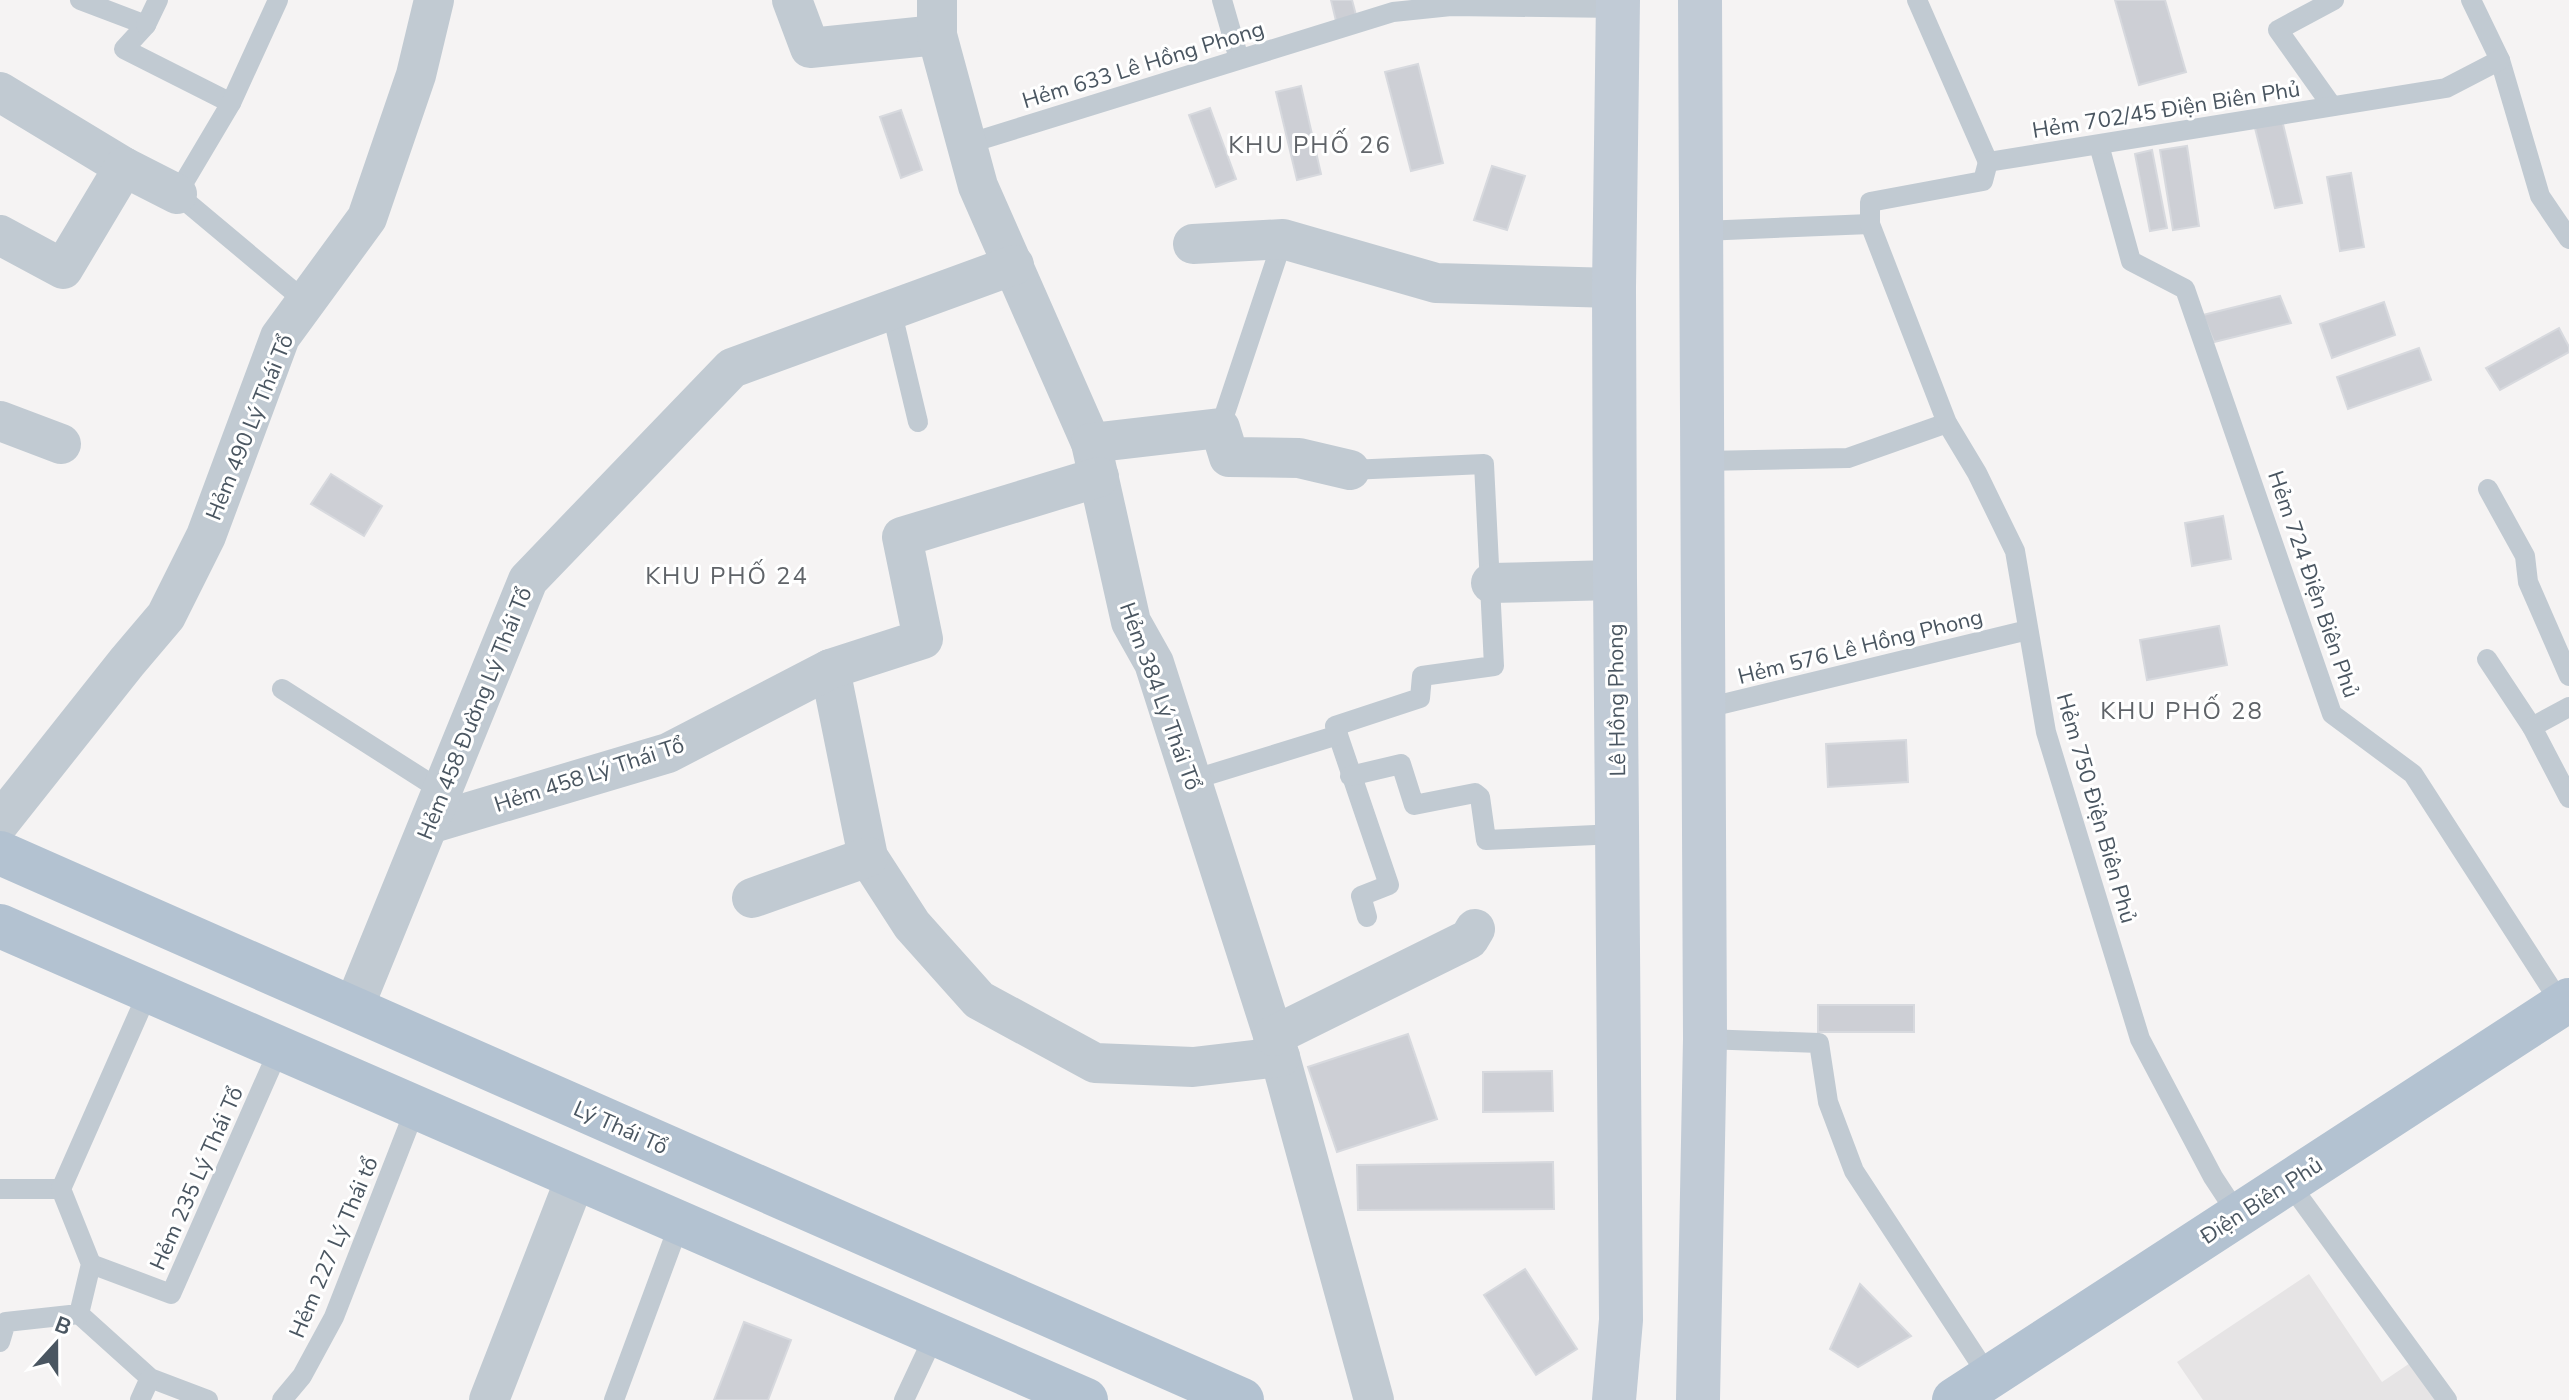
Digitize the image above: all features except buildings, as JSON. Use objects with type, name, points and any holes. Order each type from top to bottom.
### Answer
[{"type":"main road","points":[[1698,1400],[1705,1039],[1700,0]]},
{"type":"main road","name":"Lê Hồng Phong","points":[[1614,1400],[1621,1320],[1614,288],[1618,4]]},
{"type":"main road","name":"Lý Thái Tổ","points":[[0,853],[1242,1400]]},
{"type":"main road","points":[[0,926],[1086,1400]]},
{"type":"main road","name":"Điện Biên Phủ","points":[[1954,1400],[2238,1215],[2567,1008]]},
{"type":"street","name":"Hẻm 490 Lý Thái Tổ","points":[[0,822],[166,616],[206,536],[280,337],[367,218],[416,75],[434,0]]},
{"type":"street","points":[[792,0],[810,48],[937,18]]},
{"type":"street","name":"Hẻm 384 Lý Thái Tổ","points":[[937,18],[978,186],[1095,460],[1131,622],[1154,663],[1276,1046],[1374,1400]]},
{"type":"street","points":[[0,92],[124,167],[177,194]]},
{"type":"street","points":[[0,235],[63,269],[124,167]]},
{"type":"street","points":[[1193,244],[1283,239],[1436,283],[1614,288]]},
{"type":"street","name":"Hẻm 458 Đường Lý Thái Tổ","points":[[353,1009],[528,580],[732,368],[1014,265]]},
{"type":"street","points":[[0,421],[61,444]]},
{"type":"street","points":[[1095,460],[1220,428],[1229,457],[1299,458],[1350,470]]},
{"type":"street","name":"Hẻm 458 Lý Thái Tổ","points":[[436,807],[668,753],[830,669],[923,639],[902,537],[1095,460]]},
{"type":"street","points":[[1491,583],[1615,580]]},
{"type":"street","points":[[830,669],[868,857],[912,925],[979,1000],[1095,1063],[1193,1067],[1276,1046],[1469,939],[1475,929]]},
{"type":"street","points":[[752,898],[868,857]]},
{"type":"street","points":[[489,1400],[576,1177]]},
{"type":"lane","points":[[80,0],[146,25]]},
{"type":"lane","points":[[158,0],[146,25],[124,49],[231,103]]},
{"type":"lane","points":[[278,0],[231,103],[177,194],[306,302]]},
{"type":"lane","points":[[1222,0],[1239,59]]},
{"type":"lane","points":[[1703,231],[1870,224],[1870,202],[1983,181],[1988,162],[1917,0]]},
{"type":"lane","points":[[2332,106],[2278,30],[2334,0]]},
{"type":"lane","points":[[2471,0],[2500,60],[2540,196],[2569,239]]},
{"type":"lane","name":"Hẻm 633 Lê Hồng Phong","points":[[967,144],[1393,12],[1451,6],[1618,4]]},
{"type":"lane","name":"Hẻm 702/45 Điện Biên Phủ","points":[[1988,162],[2446,88],[2500,60]]},
{"type":"lane","name":"Hẻm 724 Điện Biên Phủ","points":[[2099,145],[2131,261],[2185,289],[2332,714],[2413,774],[2567,1008]]},
{"type":"lane","name":"Hẻm 750 Điện Biên Phủ","points":[[1870,224],[1947,423],[1977,473],[2015,551],[2046,732],[2140,1039],[2213,1177],[2238,1215]]},
{"type":"lane","points":[[1220,428],[1283,239]]},
{"type":"lane","points":[[891,309],[918,422]]},
{"type":"lane","points":[[1704,461],[1848,458],[1947,423]]},
{"type":"lane","points":[[1350,470],[1484,464],[1491,583],[1494,666],[1422,676],[1420,698],[1335,726],[1389,885],[1361,896],[1367,917]]},
{"type":"lane","points":[[2488,489],[2525,556],[2528,582],[2569,676]]},
{"type":"lane","name":"Hẻm 576 Lê Hồng Phong","points":[[1702,709],[2028,630]]},
{"type":"lane","points":[[2487,659],[2532,727],[2569,798]]},
{"type":"lane","points":[[282,689],[436,807]]},
{"type":"lane","points":[[2532,727],[2569,707]]},
{"type":"lane","points":[[1192,780],[1338,735]]},
{"type":"lane","points":[[1350,776],[1401,764],[1414,805],[1475,793],[1480,797],[1486,840],[1617,834]]},
{"type":"lane","points":[[79,1314],[91,1264],[61,1189],[149,990]]},
{"type":"lane","points":[[1705,1039],[1819,1043],[1828,1102],[1854,1171],[1989,1377]]},
{"type":"lane","name":"Hẻm 235 Lý Thái Tổ","points":[[91,1264],[171,1294],[280,1047]]},
{"type":"lane","name":"Hẻm 227 Lý Thái tổ","points":[[282,1400],[302,1376],[334,1317],[416,1107]]},
{"type":"lane","points":[[2289,1183],[2447,1400]]},
{"type":"lane","points":[[0,1189],[61,1189]]},
{"type":"lane","points":[[614,1400],[680,1222]]},
{"type":"lane","points":[[0,1342],[6,1322],[79,1314],[150,1378],[208,1400]]},
{"type":"lane","points":[[904,1400],[935,1334]]},
{"type":"lane","points":[[140,1400],[150,1378]]},
{"type":"shaded area","points":[[2309,1274],[2382,1382],[2419,1357],[2448,1400],[2203,1400],[2177,1362]]},
{"type":"district","name":"KHU PHỐ 26","points":[[1310,145]]},
{"type":"district","name":"KHU PHỐ 24","points":[[727,576]]},
{"type":"district","name":"KHU PHỐ 28","points":[[2182,711]]}]
